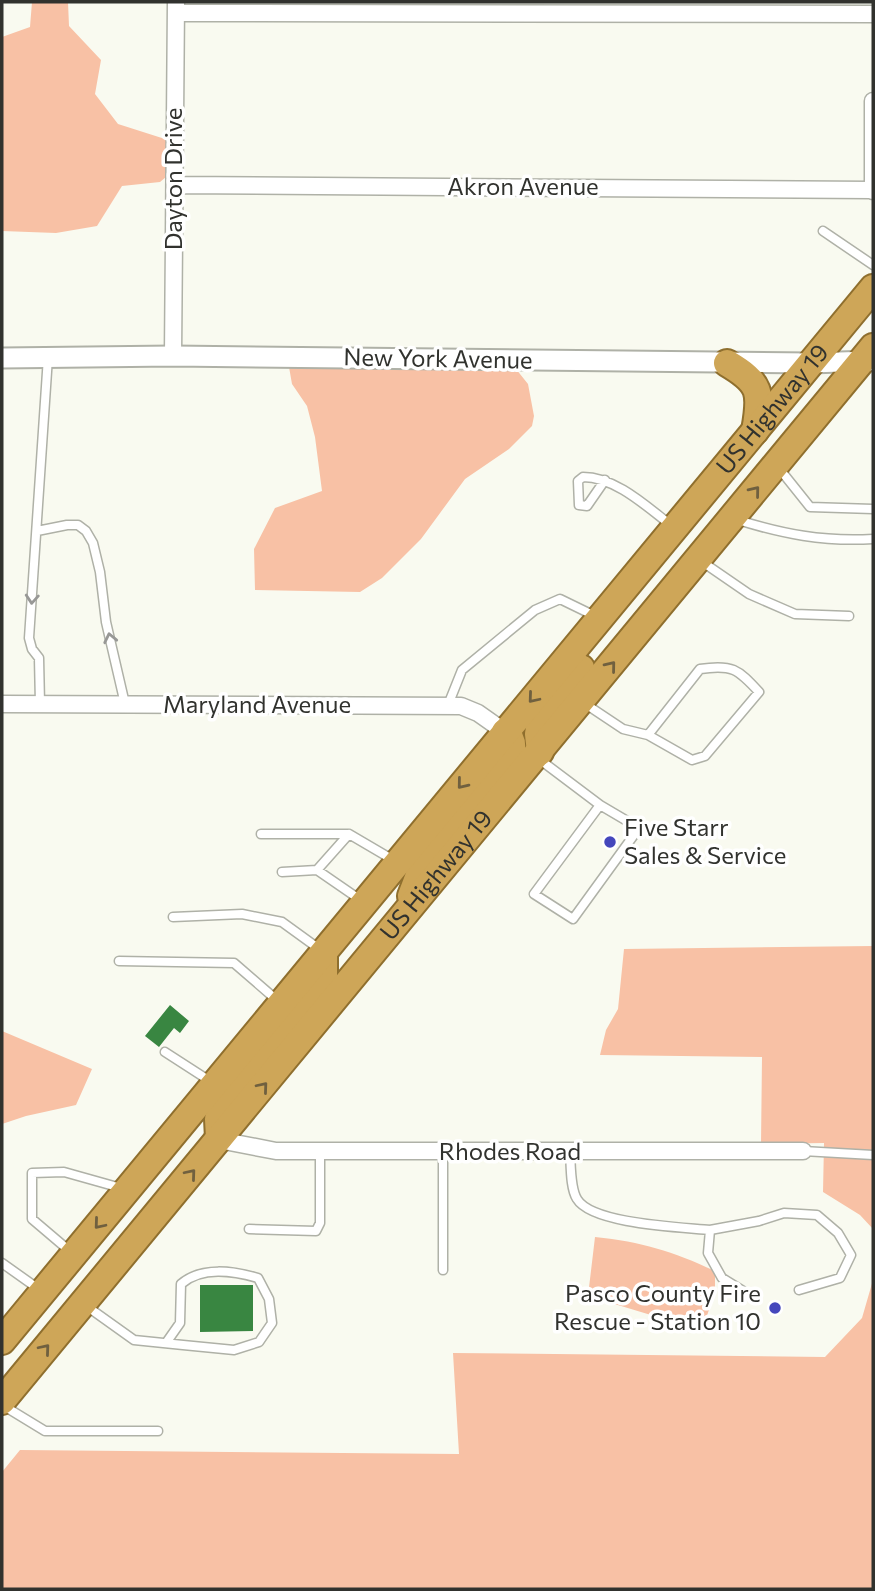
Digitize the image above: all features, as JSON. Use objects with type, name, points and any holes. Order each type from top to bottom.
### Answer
[{"type":"highway","name":"US Highway 19","points":[[2,1341],[873,288]]},
{"type":"highway","name":"US Highway 19","points":[[2,1403],[869,357]]},
{"type":"highway","points":[[727,363],[748,375],[757,390],[759,407],[755,431]]},
{"type":"highway","points":[[538,754],[541,718],[621,620],[628,584]]},
{"type":"highway","points":[[404,917],[424,862],[509,759],[512,743],[505,732]]},
{"type":"highway","points":[[159,1153],[219,1140],[218,1119],[227,1100],[324,984],[324,953]]},
{"type":"street","points":[[176,7],[873,14]]},
{"type":"street","name":"Dayton Drive","points":[[173,356],[176,7]]},
{"type":"street","points":[[873,101],[873,190]]},
{"type":"street","name":"Akron Avenue","points":[[175,185],[873,190]]},
{"type":"street","name":"New York Avenue","points":[[2,358],[173,356],[811,363],[869,357]]},
{"type":"street","name":"Maryland Avenue","points":[[2,704],[461,706],[478,713],[505,732]]},
{"type":"street","name":"Rhodes Road","points":[[219,1140],[276,1150],[320,1151],[803,1151]]},
{"type":"lane","points":[[823,231],[873,265]]},
{"type":"lane","points":[[40,704],[39,658],[32,649],[29,638],[48,357]]},
{"type":"lane","points":[[777,465],[810,507],[873,509]]},
{"type":"lane","points":[[605,480],[641,502],[674,528]]},
{"type":"lane","points":[[733,518],[782,534],[851,540],[873,539]]},
{"type":"lane","points":[[37,531],[67,524],[78,525],[86,531],[93,543],[100,572],[106,622],[125,704]]},
{"type":"lane","points":[[699,559],[749,594],[794,614],[849,617]]},
{"type":"lane","points":[[448,706],[462,670],[535,610],[560,599],[599,618]]},
{"type":"lane","points":[[582,702],[622,729],[648,735],[692,760],[705,756],[760,692],[743,674],[722,666],[700,669],[648,735]]},
{"type":"lane","points":[[538,754],[600,805],[639,828],[573,919],[534,894],[600,805]]},
{"type":"lane","points":[[261,834],[349,834],[398,863]]},
{"type":"lane","points":[[317,870],[349,834]]},
{"type":"lane","points":[[282,872],[317,870],[365,903]]},
{"type":"lane","points":[[173,917],[242,914],[282,922],[324,953]]},
{"type":"lane","points":[[119,961],[234,962],[281,1004]]},
{"type":"lane","points":[[165,1052],[215,1084]]},
{"type":"lane","points":[[249,1229],[316,1231],[320,1223],[320,1151]]},
{"type":"lane","points":[[803,1151],[873,1155]]},
{"type":"lane","points":[[443,1152],[443,1270]]},
{"type":"lane","points":[[570,1152],[575,1197],[585,1210],[620,1220],[710,1230],[760,1221],[784,1213],[817,1215],[838,1233],[851,1255],[840,1278],[799,1290]]},
{"type":"lane","points":[[74,1255],[32,1219],[32,1173],[64,1172],[128,1190]]},
{"type":"lane","points":[[710,1230],[708,1253],[722,1278],[743,1291]]},
{"type":"lane","points":[[2,1263],[43,1292]]},
{"type":"lane","points":[[83,1303],[134,1340],[234,1350],[259,1342],[272,1323],[270,1299],[258,1278],[239,1272],[213,1272],[190,1276],[181,1284],[180,1323],[166,1343]]},
{"type":"lane","points":[[2,1403],[45,1431],[158,1432]]},
{"type":"shaded area","points":[[32,2],[68,2],[69,26],[101,60],[95,94],[118,124],[165,139],[178,167],[160,182],[122,186],[97,226],[56,233],[2,231],[2,37],[30,27]]},
{"type":"shaded area","points":[[289,367],[516,369],[528,384],[534,416],[532,426],[509,449],[465,479],[421,539],[382,578],[360,592],[255,590],[254,549],[275,508],[322,491],[315,437],[307,406],[292,384]]},
{"type":"shaded area","points":[[873,946],[873,1229],[860,1215],[823,1192],[824,1143],[761,1144],[762,1057],[600,1055],[606,1030],[618,1009],[624,949]]},
{"type":"shaded area","points":[[2,1031],[92,1069],[76,1105],[2,1124]]},
{"type":"shaded area","points":[[595,1237],[656,1248],[715,1271],[715,1291],[705,1322],[684,1325],[588,1296]]},
{"type":"shaded area","points":[[873,1280],[873,1589],[2,1589],[2,1472],[20,1450],[459,1454],[453,1353],[825,1357],[862,1318]]},
{"type":"building","points":[[170,1005],[189,1021],[180,1033],[174,1028],[159,1047],[145,1036]]},
{"type":"building","points":[[200,1285],[253,1285],[253,1331],[200,1332]]},
{"type":"place","name":"Five Starr Sales & Service","points":[[610,842]]},
{"type":"place","name":"Pasco County Fire Rescue - Station 10","points":[[775,1308]]}]
